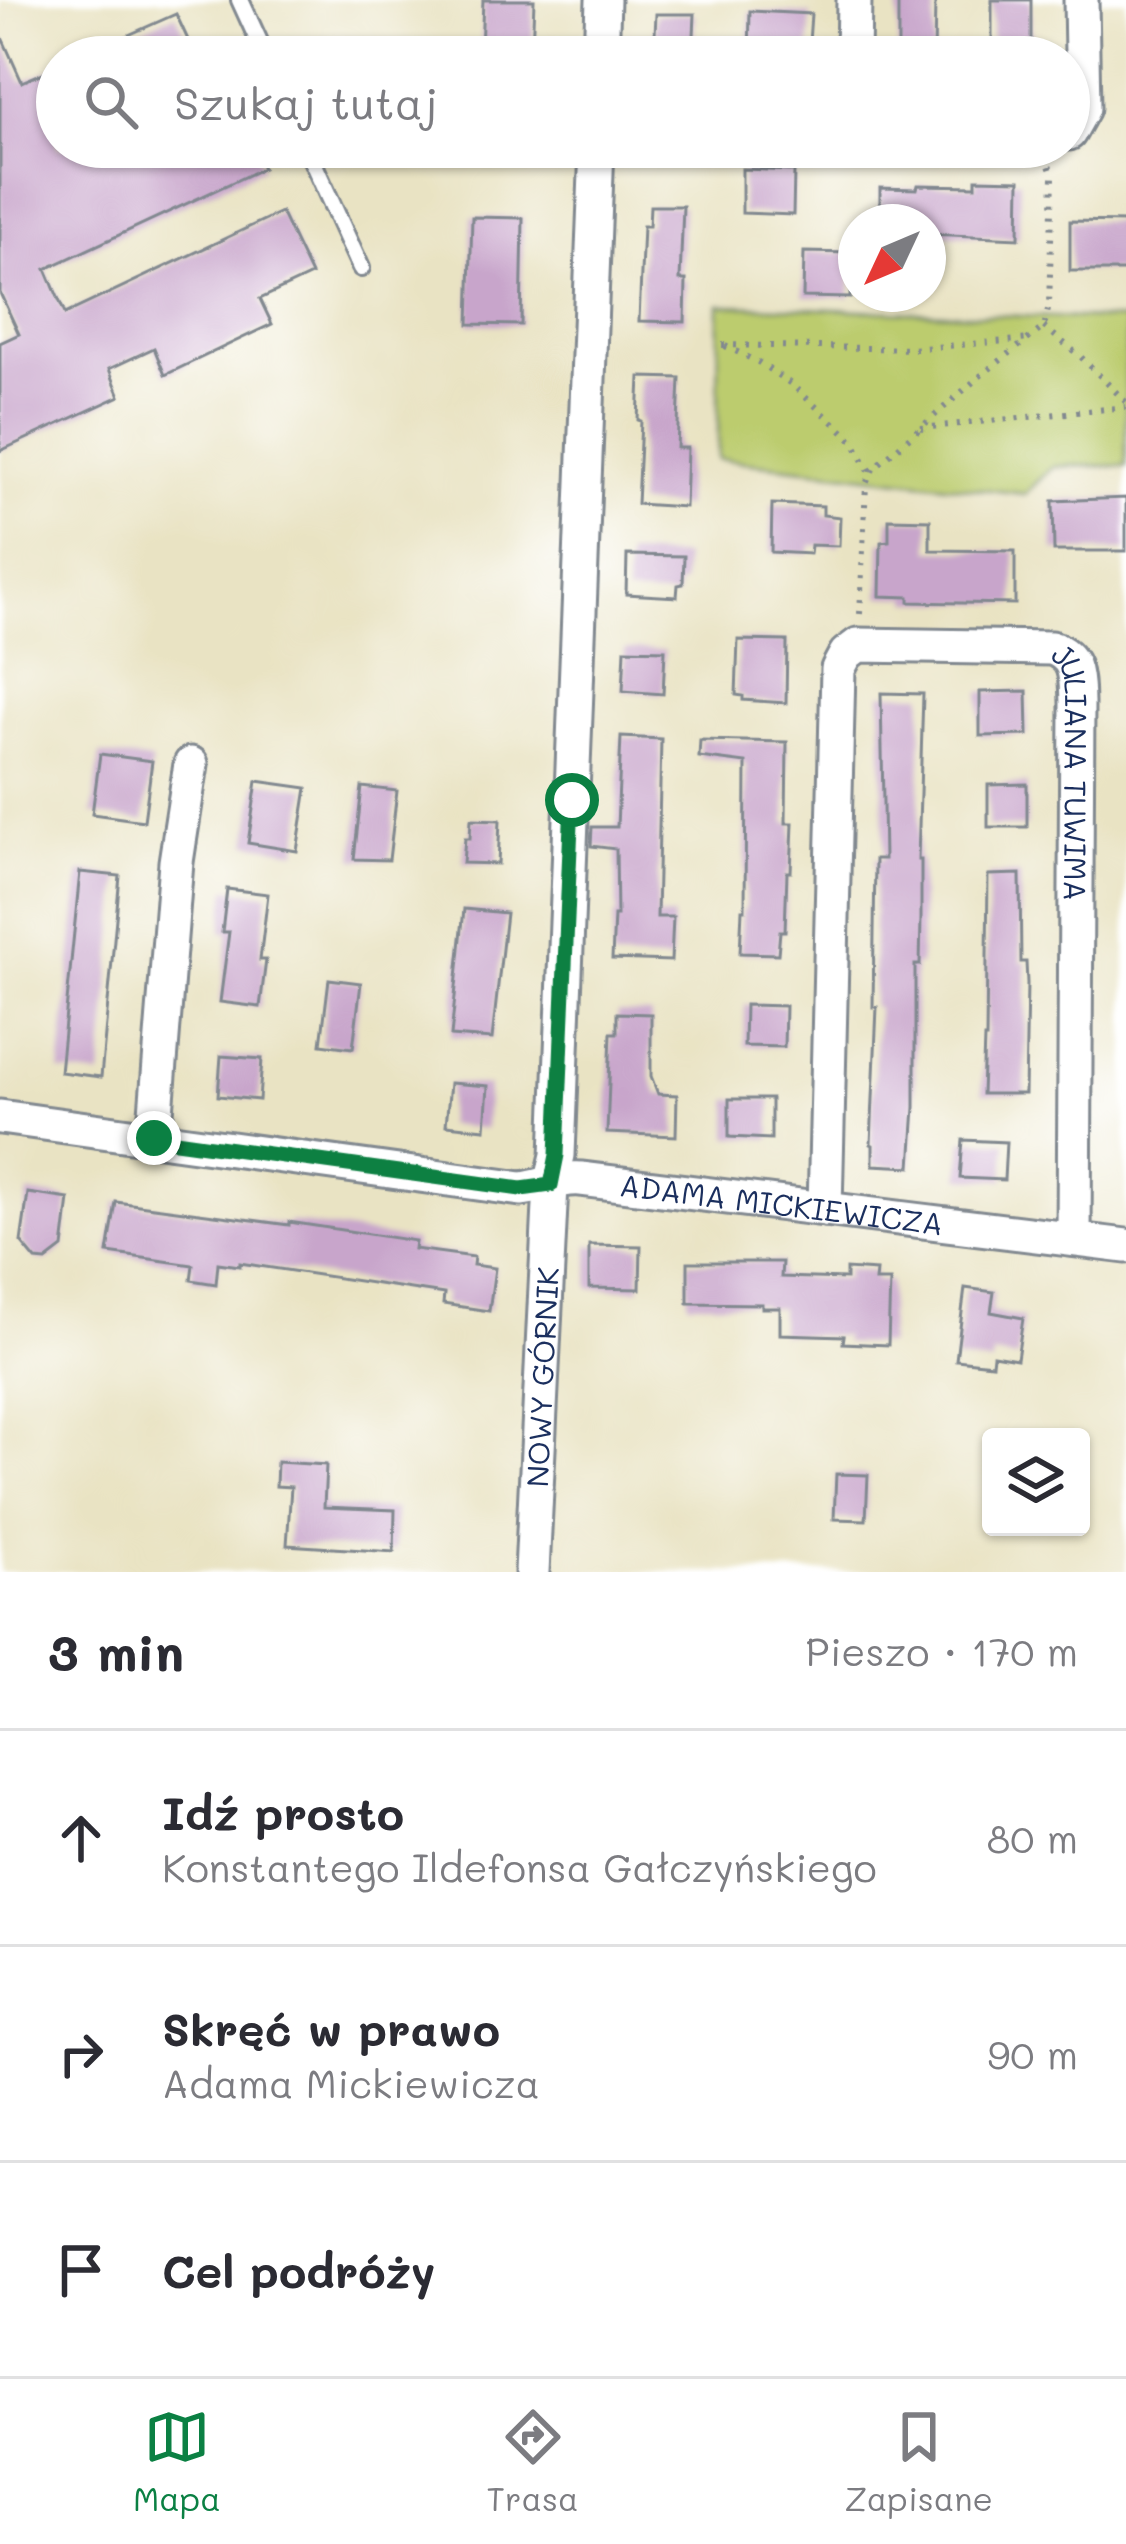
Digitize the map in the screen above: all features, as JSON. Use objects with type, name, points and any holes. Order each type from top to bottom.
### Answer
[{"type":"street","points":[[602,36],[603,0]]},
{"type":"street","points":[[853,36],[854,0]]},
{"type":"street","points":[[1081,0],[1082,36]]},
{"type":"street","name":"NOWY GÓRNIK","points":[[532,1572],[551,1185],[557,1155],[596,168]]},
{"type":"street","name":"JULIANA TUWIMA","points":[[825,1209],[841,661],[858,645],[1051,648],[1074,665],[1077,703],[1074,1239]]},
{"type":"street","points":[[154,1138],[176,862],[191,764]]},
{"type":"street","name":"ADAMA MICKIEWICZA","points":[[0,1117],[521,1189],[572,1178],[1126,1246]]},
{"type":"lane","points":[[240,0],[256,36]]},
{"type":"lane","points":[[316,168],[361,268]]},
{"type":"path","points":[[860,626],[870,473],[1044,326],[1049,305],[1054,168]]},
{"type":"path","points":[[1044,326],[1126,405]]},
{"type":"path","points":[[870,473],[853,440],[791,384],[722,345],[912,349],[1031,339]]},
{"type":"path","points":[[921,428],[1126,405]]},
{"type":"green space","points":[[719,305],[1126,320],[1126,466],[1054,466],[1025,494],[718,459]]},
{"type":"building","points":[[483,0],[534,0],[533,36],[482,36]]},
{"type":"building","points":[[898,0],[935,0],[934,36],[898,36]]},
{"type":"building","points":[[992,0],[1031,0],[1031,36],[992,36]]},
{"type":"building","points":[[750,11],[811,14],[809,36],[749,36]]},
{"type":"building","points":[[176,14],[186,36],[126,36]]},
{"type":"building","points":[[656,14],[695,14],[694,36],[655,36]]},
{"type":"building","points":[[0,33],[22,82],[36,76],[36,168],[263,168],[46,269],[65,314],[281,212],[311,275],[260,299],[272,324],[165,375],[154,348],[109,369],[120,396],[0,451],[0,343],[19,334],[0,293]]},
{"type":"building","points":[[742,169],[794,171],[793,215],[742,213]]},
{"type":"building","points":[[976,179],[1020,180],[1019,238],[946,235],[946,204],[880,204],[880,188],[976,186]]},
{"type":"building","points":[[650,206],[683,206],[680,280],[686,280],[685,322],[639,321],[643,226],[649,226]]},
{"type":"building","points":[[472,217],[523,218],[521,325],[469,324]]},
{"type":"building","points":[[1070,221],[1126,222],[1126,271],[1070,271]]},
{"type":"building","points":[[804,252],[838,253],[838,298],[803,297]]},
{"type":"building","points":[[640,377],[680,378],[677,448],[687,448],[685,507],[637,504]]},
{"type":"building","points":[[1126,498],[1126,551],[1054,551],[1053,501]]},
{"type":"building","points":[[772,504],[823,506],[823,515],[840,517],[839,546],[811,545],[810,554],[771,552]]},
{"type":"building","points":[[889,519],[930,520],[930,550],[1015,551],[1015,604],[909,602],[909,597],[880,596],[881,542],[889,541]]},
{"type":"building","points":[[627,555],[684,556],[683,584],[678,585],[677,597],[626,594]]},
{"type":"building","points":[[738,640],[787,641],[786,703],[743,700],[736,695]]},
{"type":"building","points":[[625,649],[665,650],[663,694],[623,691]]},
{"type":"building","points":[[1027,691],[1028,735],[980,736],[980,692]]},
{"type":"building","points":[[881,693],[923,694],[920,965],[915,965],[911,1167],[873,1165],[871,1144],[877,1007],[873,1007],[875,859],[884,859]]},
{"type":"building","points":[[621,737],[661,739],[657,917],[673,917],[671,961],[612,959],[616,849],[591,846],[592,827],[617,827]]},
{"type":"building","points":[[700,740],[787,742],[791,872],[787,872],[785,931],[780,931],[778,954],[740,953],[745,910],[746,763],[699,757]]},
{"type":"building","points":[[100,754],[152,761],[144,821],[92,814]]},
{"type":"building","points":[[257,781],[307,788],[297,851],[248,843]]},
{"type":"building","points":[[1027,784],[1027,827],[988,827],[988,785]]},
{"type":"building","points":[[362,787],[397,791],[389,860],[354,859]]},
{"type":"building","points":[[471,819],[500,820],[498,864],[463,863]]},
{"type":"building","points":[[80,872],[120,876],[101,1077],[60,1072]]},
{"type":"building","points":[[1020,874],[1021,962],[1026,962],[1027,983],[1025,1094],[982,1094],[988,875]]},
{"type":"building","points":[[227,889],[268,894],[260,1007],[220,1002],[229,932],[222,932]]},
{"type":"building","points":[[464,909],[506,913],[492,1039],[451,1036]]},
{"type":"building","points":[[329,979],[361,983],[353,1048],[321,1044]]},
{"type":"building","points":[[745,1005],[785,1006],[784,1047],[744,1046]]},
{"type":"building","points":[[617,1013],[651,1014],[651,1076],[658,1094],[677,1095],[676,1136],[607,1133],[611,1033],[617,1033]]},
{"type":"building","points":[[221,1056],[262,1059],[259,1100],[218,1096]]},
{"type":"building","points":[[450,1083],[488,1086],[485,1129],[446,1125]]},
{"type":"building","points":[[729,1099],[771,1099],[771,1139],[729,1137]]},
{"type":"building","points":[[963,1140],[1006,1142],[1004,1180],[960,1178]]},
{"type":"building","points":[[28,1193],[69,1199],[63,1248],[46,1261],[36,1260],[21,1242]]},
{"type":"building","points":[[116,1202],[415,1241],[414,1249],[474,1257],[473,1265],[495,1268],[489,1311],[443,1304],[444,1294],[240,1263],[218,1263],[216,1284],[191,1280],[193,1265],[108,1253]]},
{"type":"building","points":[[589,1245],[641,1246],[640,1289],[589,1288]]},
{"type":"building","points":[[688,1262],[782,1262],[781,1277],[846,1279],[846,1269],[876,1271],[875,1281],[890,1281],[888,1345],[843,1343],[844,1336],[780,1334],[780,1308],[762,1308],[762,1304],[688,1303]]},
{"type":"building","points":[[965,1288],[994,1292],[991,1312],[1023,1318],[1017,1359],[993,1355],[992,1364],[956,1360]]},
{"type":"building","points":[[277,1462],[326,1465],[324,1507],[395,1510],[394,1552],[287,1545],[291,1487],[276,1486]]},
{"type":"building","points":[[836,1474],[868,1475],[866,1520],[834,1519]]},
{"type":"route","points":[[154,1138],[521,1189],[551,1185],[557,1155],[572,800]]}]
